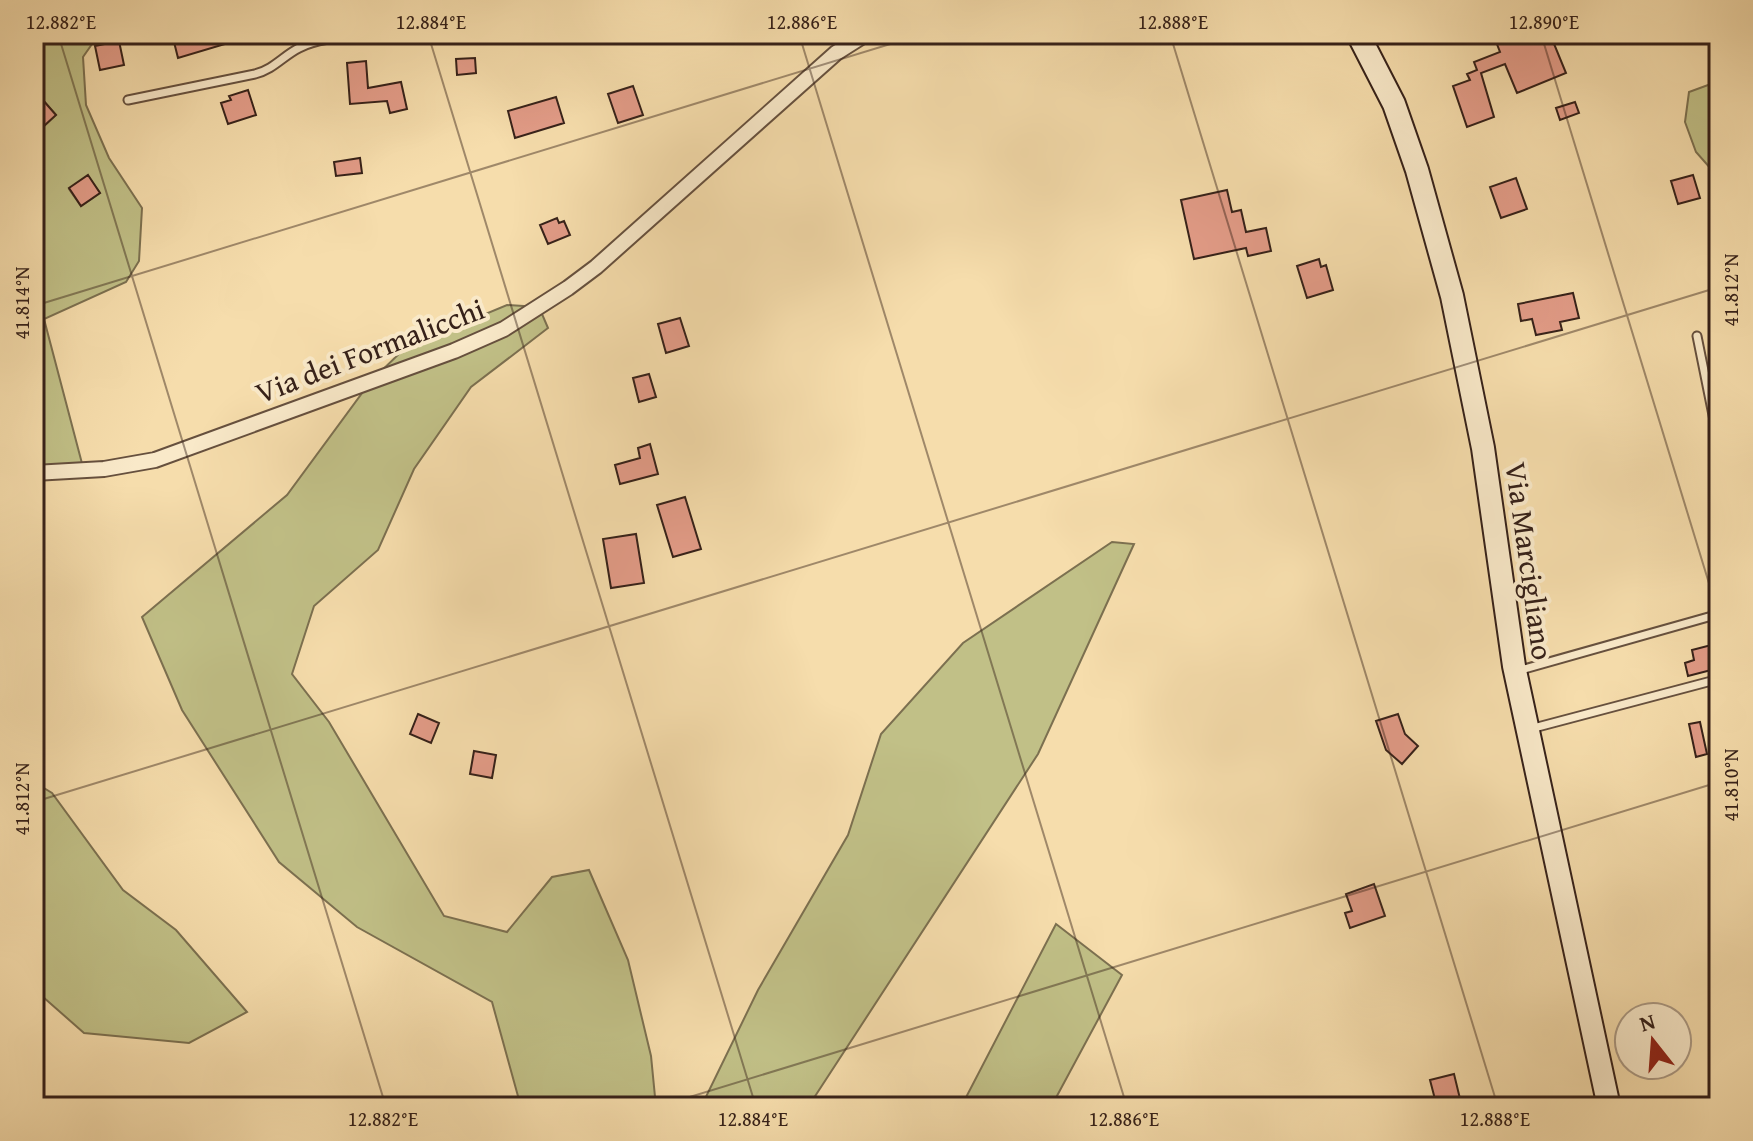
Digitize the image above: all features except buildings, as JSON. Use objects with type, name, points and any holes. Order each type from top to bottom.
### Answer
[{"type":"street","name":"Via dei Formalicchi","points":[[34,473],[104,469],[172,455],[454,351],[504,329],[596,267],[836,53],[866,34]]},
{"type":"street","name":"Via Marcigliano","points":[[1358,34],[1394,104],[1417,170],[1452,296],[1483,448],[1515,671],[1609,1107]]},
{"type":"lane","points":[[128,100],[271,70],[306,45],[375,34]]},
{"type":"lane","points":[[1697,336],[1719,445]]},
{"type":"lane","points":[[1515,671],[1719,614]]},
{"type":"lane","points":[[1528,729],[1719,679]]},
{"type":"shaded area","points":[[34,34],[99,34],[83,57],[86,105],[109,158],[142,208],[139,261],[126,282],[44,319],[84,471],[34,473],[34,156],[38,152],[34,148],[34,120],[42,128],[56,115],[42,99],[34,106]],"holes":[[[88,176],[100,193],[81,206],[69,189]]]},
{"type":"shaded area","points":[[1719,81],[1719,178],[1696,152],[1685,122],[1689,92]]},
{"type":"shaded area","points":[[507,305],[539,307],[548,328],[471,387],[414,469],[378,550],[314,606],[292,674],[329,722],[444,916],[507,932],[552,877],[589,870],[628,960],[651,1056],[656,1107],[521,1107],[492,1002],[357,927],[279,862],[182,710],[142,617],[287,495],[371,381],[406,347]]},
{"type":"shaded area","points":[[1112,542],[1134,544],[1038,754],[808,1107],[701,1107],[758,990],[848,835],[881,734],[963,643]]},
{"type":"shaded area","points":[[34,782],[52,793],[123,890],[176,930],[247,1012],[189,1043],[84,1033],[34,989]]},
{"type":"shaded area","points":[[1056,924],[1122,975],[1051,1107],[961,1107]]}]
